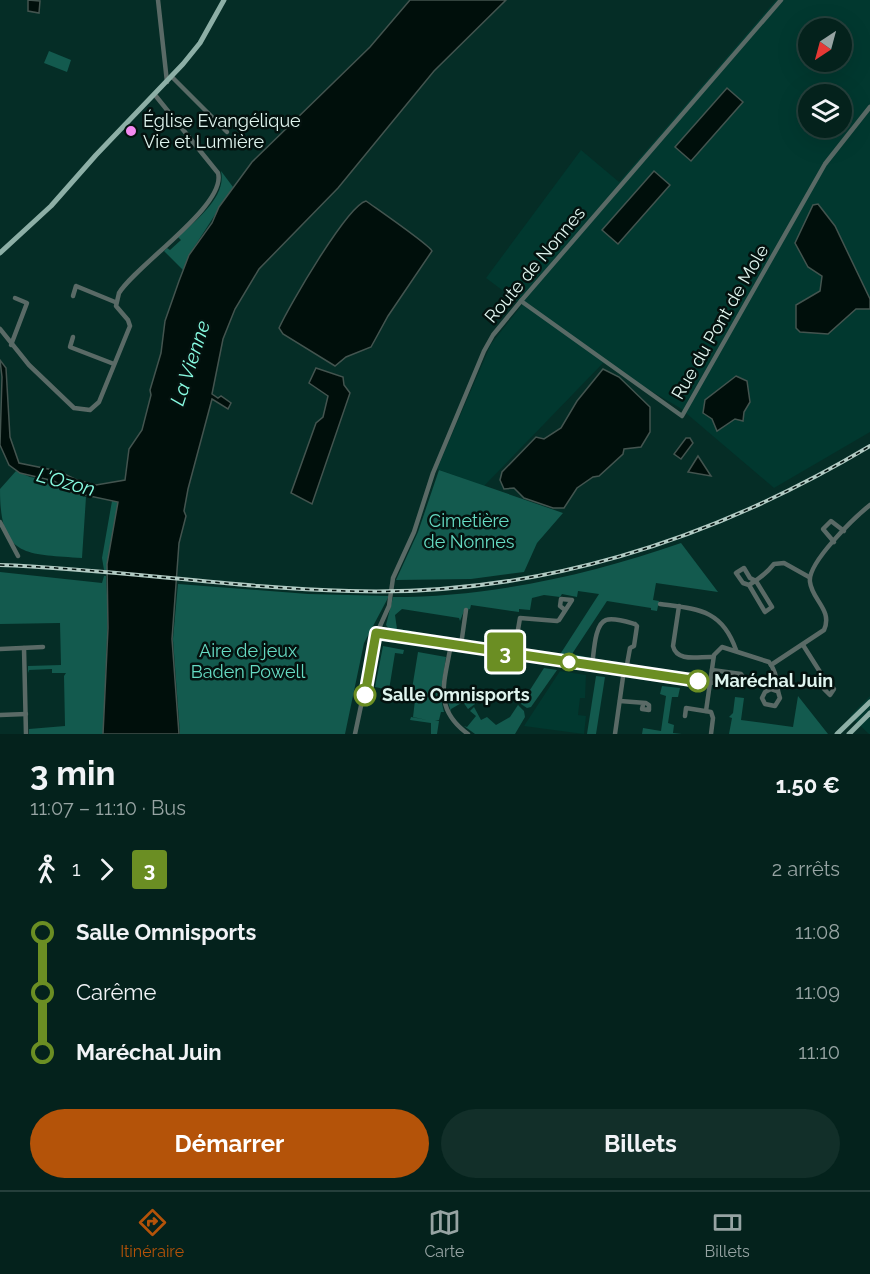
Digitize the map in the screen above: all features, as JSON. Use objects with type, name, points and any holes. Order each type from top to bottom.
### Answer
[{"type":"main road","points":[[0,254],[51,206],[96,155],[167,82],[200,43],[224,0]]},
{"type":"main road","points":[[837,734],[870,702]]},
{"type":"main road","points":[[849,734],[870,713]]},
{"type":"street","points":[[158,0],[167,82]]},
{"type":"street","name":"Route de Nonnes","points":[[355,734],[376,633],[389,606],[393,578],[414,532],[433,473],[484,351],[493,335],[781,0]]},
{"type":"street","points":[[172,76],[227,132]]},
{"type":"street","points":[[115,302],[124,285],[210,202],[219,178],[218,173],[155,95]]},
{"type":"street","name":"Rue du Pont de Mole","points":[[521,301],[682,416],[825,164],[870,107]]},
{"type":"street","points":[[0,329],[11,345],[51,387],[78,410],[90,410],[96,405],[130,323],[115,302],[76,286],[73,296]]},
{"type":"street","points":[[11,345],[27,303],[15,298]]},
{"type":"street","points":[[74,337],[70,347],[114,364]]},
{"type":"street","points":[[771,665],[821,633],[826,622],[826,613],[812,590],[809,577],[817,561],[870,505]]},
{"type":"street","points":[[834,542],[823,529],[831,521],[844,531]]},
{"type":"street","points":[[0,522],[18,556]]},
{"type":"street","points":[[749,585],[779,562],[809,577]]},
{"type":"street","points":[[744,568],[750,578],[756,581],[772,607],[765,612],[749,585],[743,583],[736,573],[744,568]]},
{"type":"street","points":[[660,604],[711,614],[730,637],[736,650]]},
{"type":"street","points":[[678,606],[674,651],[679,655],[696,658],[713,657]]},
{"type":"street","points":[[460,645],[466,610]]},
{"type":"street","points":[[514,653],[520,618],[557,621],[565,610]]},
{"type":"street","points":[[592,665],[599,627],[603,621],[626,622],[637,626],[625,670],[615,734]]},
{"type":"street","points":[[376,633],[740,688],[744,678],[741,674],[712,669]]},
{"type":"street","points":[[451,644],[442,699],[447,712],[468,734]]},
{"type":"street","points":[[803,645],[827,683]]},
{"type":"street","points":[[0,649],[43,647]]},
{"type":"street","points":[[706,711],[713,657],[722,647],[763,658],[771,665],[779,683],[777,691]]},
{"type":"street","points":[[24,648],[26,734]]},
{"type":"street","points":[[620,700],[643,705]]},
{"type":"street","points":[[685,717],[687,701]]},
{"type":"street","points":[[686,708],[713,714],[711,734]]},
{"type":"street","points":[[0,715],[26,714]]},
{"type":"shaded area","points":[[776,0],[870,0],[870,432],[774,488],[680,408],[603,363],[484,486],[437,469],[491,344],[522,305],[486,278],[581,150],[619,182]]},
{"type":"shaded area","points":[[560,671],[586,675],[585,698],[580,698],[578,715],[586,716],[584,734],[524,726]]},
{"type":"shaded area","points":[[870,696],[870,734],[869,734],[850,716]]},
{"type":"green space","points":[[49,51],[71,60],[67,72],[44,63]]},
{"type":"green space","points":[[221,171],[233,187],[189,255],[183,270],[164,251],[167,248],[170,250],[181,240],[178,237],[201,216],[215,199],[222,181]]},
{"type":"green space","name":"Cimetière de Nonnes","points":[[439,470],[563,513],[537,543],[524,572],[471,579],[396,580],[418,532]]},
{"type":"green space","points":[[16,471],[30,477],[54,481],[67,491],[86,497],[82,558],[31,552],[19,548],[11,540],[1,511],[0,489]]},
{"type":"green space","points":[[112,501],[119,502],[107,570],[104,570],[102,558]]},
{"type":"green space","points":[[681,543],[718,592],[656,583],[653,600],[659,601],[657,611],[607,601],[572,654],[592,658],[591,661],[559,656],[599,594],[578,591],[577,597],[562,594],[560,597],[544,595],[532,598],[530,610],[519,609],[519,612],[471,605],[470,609],[464,611],[460,621],[459,618],[402,609],[395,615],[397,629],[412,631],[411,634],[390,630],[386,625],[393,597],[466,593],[539,582],[611,565]]},
{"type":"green space","points":[[0,572],[102,583],[106,576],[108,614],[103,734],[29,734],[29,729],[65,726],[64,676],[66,673],[52,673],[52,669],[29,670],[28,673],[28,666],[61,665],[60,623],[0,624]]},
{"type":"green space","name":"Aire de jeux Baden Powell","points":[[178,584],[308,594],[389,596],[364,643],[345,734],[180,734],[173,639]]},
{"type":"green space","points":[[383,646],[404,650],[403,654],[395,653],[389,690],[375,687]]},
{"type":"green space","points":[[418,652],[446,657],[440,696],[444,712],[441,712],[439,720],[435,721],[439,721],[437,734],[431,734],[431,723],[410,720],[411,717],[427,720],[413,717],[416,692],[412,689]]},
{"type":"green space","points":[[544,668],[557,670],[531,707],[527,708],[521,704]]},
{"type":"green space","points":[[715,672],[717,675],[738,678],[739,675],[742,677],[740,685],[714,681]]},
{"type":"green space","points":[[596,676],[605,677],[596,734],[587,734]]},
{"type":"green space","points":[[662,686],[680,688],[678,697],[672,697],[668,723],[674,725],[673,733],[682,734],[642,734],[643,728],[661,731],[666,696],[660,694]]},
{"type":"green space","points":[[469,691],[476,692],[475,704],[468,709],[463,702],[451,709],[451,712],[446,695],[447,698],[467,702]]},
{"type":"green space","points":[[798,696],[828,734],[729,734],[732,718],[729,717],[733,713],[735,697],[744,698],[741,720],[793,727]]},
{"type":"green space","points":[[518,705],[524,711],[525,717],[515,734],[475,734],[464,726],[467,727],[476,716],[470,711],[474,707],[481,720],[487,717],[496,725],[510,717]]},
{"type":"water","points":[[28,0],[40,1],[39,13],[28,11]]},
{"type":"water","points":[[410,0],[506,0],[434,71],[338,188],[259,269],[235,309],[223,339],[212,394],[218,398],[221,396],[231,403],[228,409],[212,399],[188,489],[184,511],[186,516],[179,543],[172,639],[179,734],[103,734],[108,628],[107,564],[118,502],[71,492],[54,481],[20,473],[9,465],[0,445],[2,377],[0,360],[6,368],[10,437],[19,463],[58,471],[77,480],[96,485],[125,480],[129,449],[142,430],[151,395],[150,390],[161,353],[165,321],[189,255],[212,223],[219,207],[252,162],[370,47]]},
{"type":"water","points":[[727,88],[743,102],[691,161],[675,147]]},
{"type":"water","points":[[654,171],[670,185],[618,244],[602,230]]},
{"type":"water","points":[[366,201],[432,251],[388,316],[371,347],[346,357],[335,366],[283,334],[279,328],[306,279],[333,238],[357,207]]},
{"type":"water","points":[[818,204],[835,226],[870,299],[870,309],[856,309],[828,334],[800,332],[796,328],[796,305],[820,291],[822,276],[808,267],[795,243],[813,205]]},
{"type":"water","points":[[316,368],[343,377],[344,385],[350,393],[312,504],[291,493],[316,423],[323,417],[328,396],[309,383]]},
{"type":"water","points":[[603,369],[619,377],[650,407],[650,432],[641,447],[624,449],[623,454],[599,476],[593,477],[577,488],[564,508],[553,508],[524,498],[514,488],[504,489],[500,480],[502,472],[536,437],[544,439],[561,428],[577,401]]},
{"type":"water","points":[[736,376],[747,381],[750,402],[744,412],[743,421],[735,419],[717,431],[712,419],[703,413],[705,400]]},
{"type":"water","points":[[686,438],[690,438],[693,443],[681,459],[674,454]]},
{"type":"water","points":[[698,456],[711,476],[688,472]]},
{"type":"railway","points":[[0,565],[349,591],[418,590],[487,584],[554,573],[620,556],[684,535],[748,510],[810,480],[870,446]]},
{"type":"bus line","name":"3","points":[[365,695],[376,633],[698,681]]},
{"type":"place","name":"Église Evangélique Vie et Lumière","points":[[131,131]]},
{"type":"place","name":"Maréchal Juin","points":[[698,681]]},
{"type":"place","name":"Salle Omnisports","points":[[365,695]]},
{"type":"water label","name":"La Vienne","points":[[190,363]]},
{"type":"water label","name":"L'Ozon","points":[[66,482]]}]
